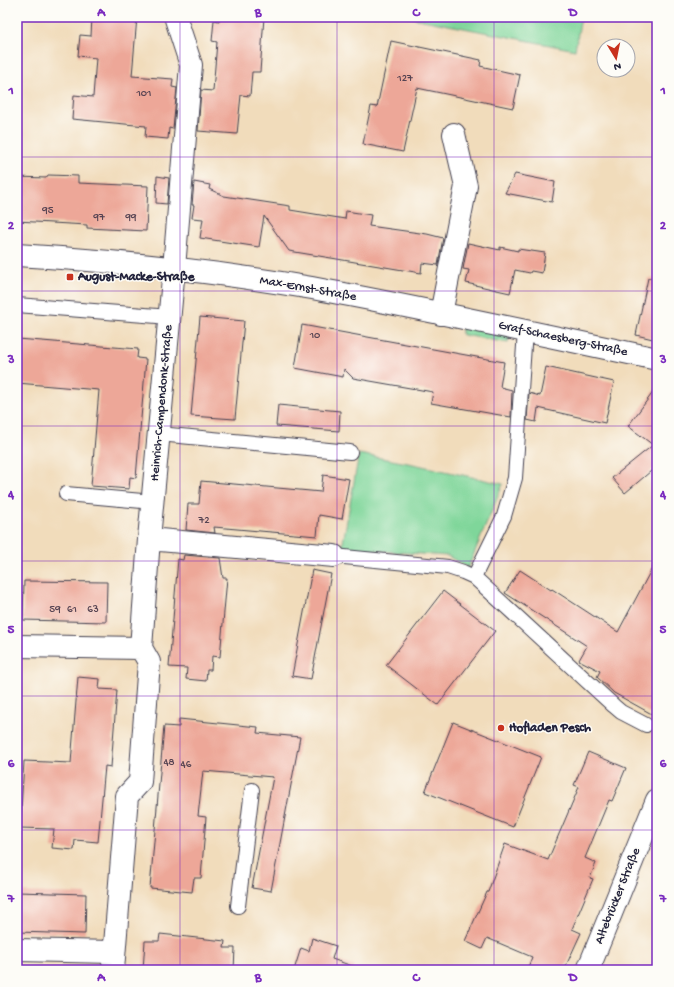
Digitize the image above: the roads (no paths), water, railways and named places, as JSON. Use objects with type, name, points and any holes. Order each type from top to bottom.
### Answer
[{"type":"street","points":[[174,268],[191,65],[176,19]]},
{"type":"street","points":[[441,314],[466,186],[454,134]]},
{"type":"street","name":"Max-Ernst-Straße","points":[[17,255],[174,268],[311,288],[470,319]]},
{"type":"street","name":"Heinrich-Campendonk-Straße","points":[[17,950],[113,961],[127,796],[140,782],[149,662],[141,648],[149,539],[174,268]]},
{"type":"street","name":"Graf-Schaesberg-Straße","points":[[470,319],[657,359]]},
{"type":"street","points":[[149,539],[334,556]]},
{"type":"street","points":[[17,646],[141,648]]},
{"type":"street","name":"Altebrücker Straße","points":[[588,970],[657,800]]},
{"type":"lane","points":[[17,305],[170,317]]},
{"type":"lane","points":[[474,577],[504,516],[515,478],[525,331]]},
{"type":"lane","points":[[159,434],[350,452]]},
{"type":"lane","points":[[66,494],[153,502]]},
{"type":"lane","points":[[334,556],[448,567],[474,577],[614,706],[621,712],[646,725]]},
{"type":"lane","points":[[238,906],[252,790]]},
{"type":"place","name":"August-Macke-Straße","points":[[70,277]]},
{"type":"place","name":"Hofladen Pesch","points":[[501,728]]}]
